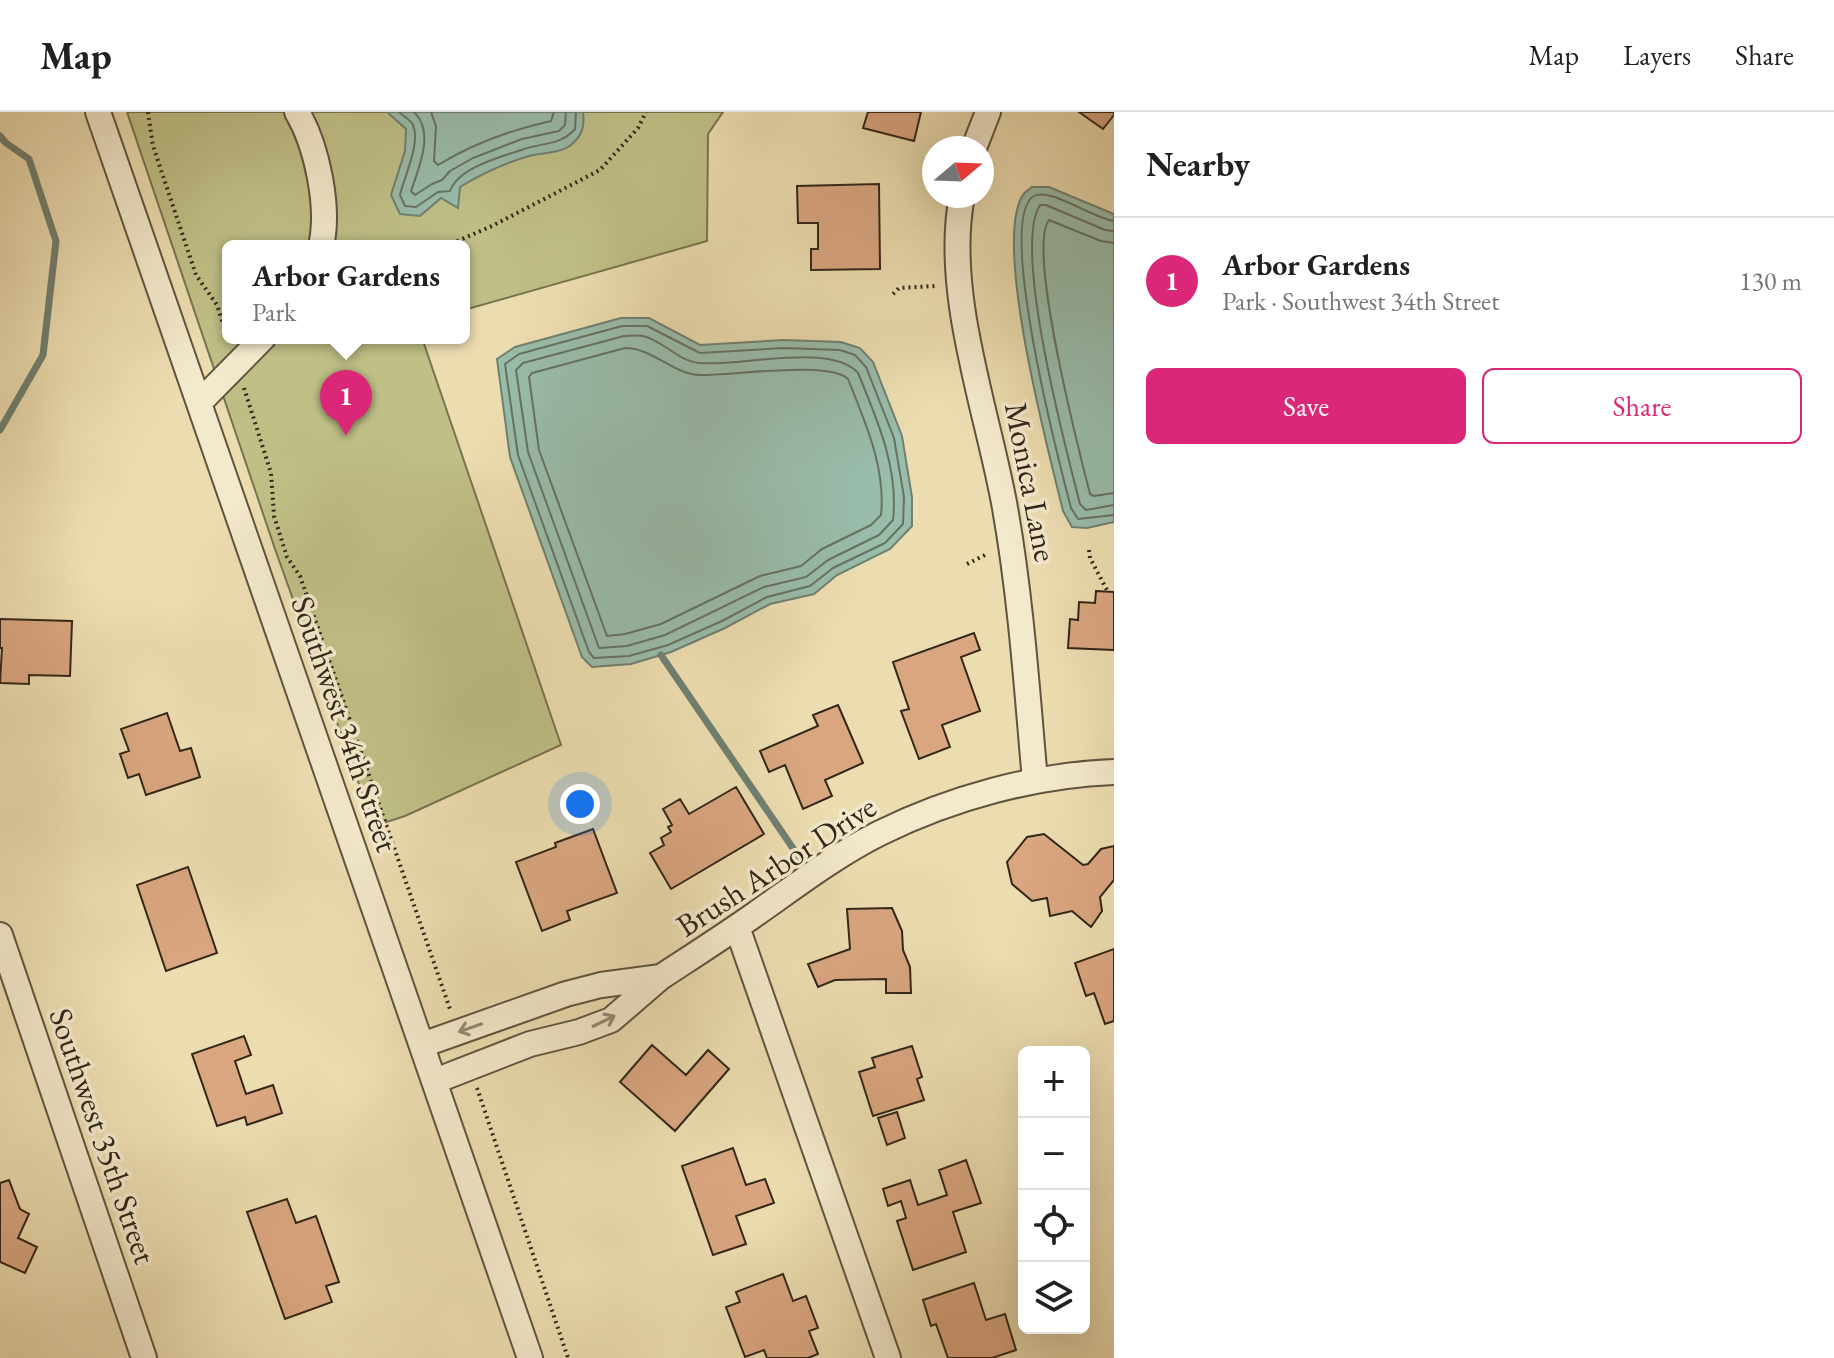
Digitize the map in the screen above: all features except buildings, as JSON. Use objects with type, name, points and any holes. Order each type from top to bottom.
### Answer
[{"type":"street","name":"Southwest 34th Street","points":[[98,112],[530,1358]]},
{"type":"street","points":[[297,112],[305,126],[322,192],[321,240]]},
{"type":"street","points":[[979,136],[988,112]]},
{"type":"street","name":"Monica Lane","points":[[959,208],[957,262],[961,299],[1005,504],[1020,594],[1035,781]]},
{"type":"street","points":[[199,403],[257,344]]},
{"type":"street","name":"Brush Arbor Drive","points":[[435,1081],[530,1044],[579,1032],[611,1020],[661,977],[825,864],[878,834],[953,803],[1035,781],[1114,772]]},
{"type":"street","points":[[737,927],[888,1358]]},
{"type":"street","name":"Southwest 35th Street","points":[[0,935],[144,1358]]},
{"type":"street","name":"Brush Arbor Drive","points":[[422,1045],[601,985],[661,977]]},
{"type":"street","points":[[519,1011],[530,1044]]},
{"type":"path","points":[[148,112],[153,146],[196,275],[217,305],[222,321]]},
{"type":"path","points":[[460,240],[600,170],[638,128],[646,112]]},
{"type":"path","points":[[893,294],[899,288],[935,286]]},
{"type":"path","points":[[229,344],[271,473],[274,516],[287,557],[300,576],[458,1033]]},
{"type":"path","points":[[1089,550],[1108,592]]},
{"type":"path","points":[[967,564],[985,555]]},
{"type":"path","points":[[470,1067],[568,1358]]},
{"type":"green space","points":[[127,112],[723,112],[708,134],[707,241],[470,308],[470,240],[222,240],[222,344],[424,344],[561,745],[405,816],[374,826],[275,549]]},
{"type":"water","points":[[387,112],[583,112],[584,122],[578,138],[567,148],[529,156],[493,169],[460,187],[458,208],[441,198],[420,216],[400,214],[391,195],[405,151],[406,129]]},
{"type":"water","points":[[1032,187],[1049,187],[1114,214],[1114,522],[1087,528],[1072,527],[1063,511],[1036,398],[1018,300],[1015,219],[1023,195]]},
{"type":"water","points":[[621,318],[649,318],[700,345],[783,340],[841,342],[860,348],[873,362],[902,436],[912,497],[912,526],[890,549],[837,575],[814,594],[770,604],[671,652],[631,664],[592,667],[582,657],[510,457],[497,359],[515,347]]},
{"type":"waterway","points":[[0,136],[29,159],[56,241],[43,355],[0,430]]},
{"type":"waterway","points":[[661,655],[801,860]]},
{"type":"place","name":"Arbor Gardens","points":[[346,436]]}]
